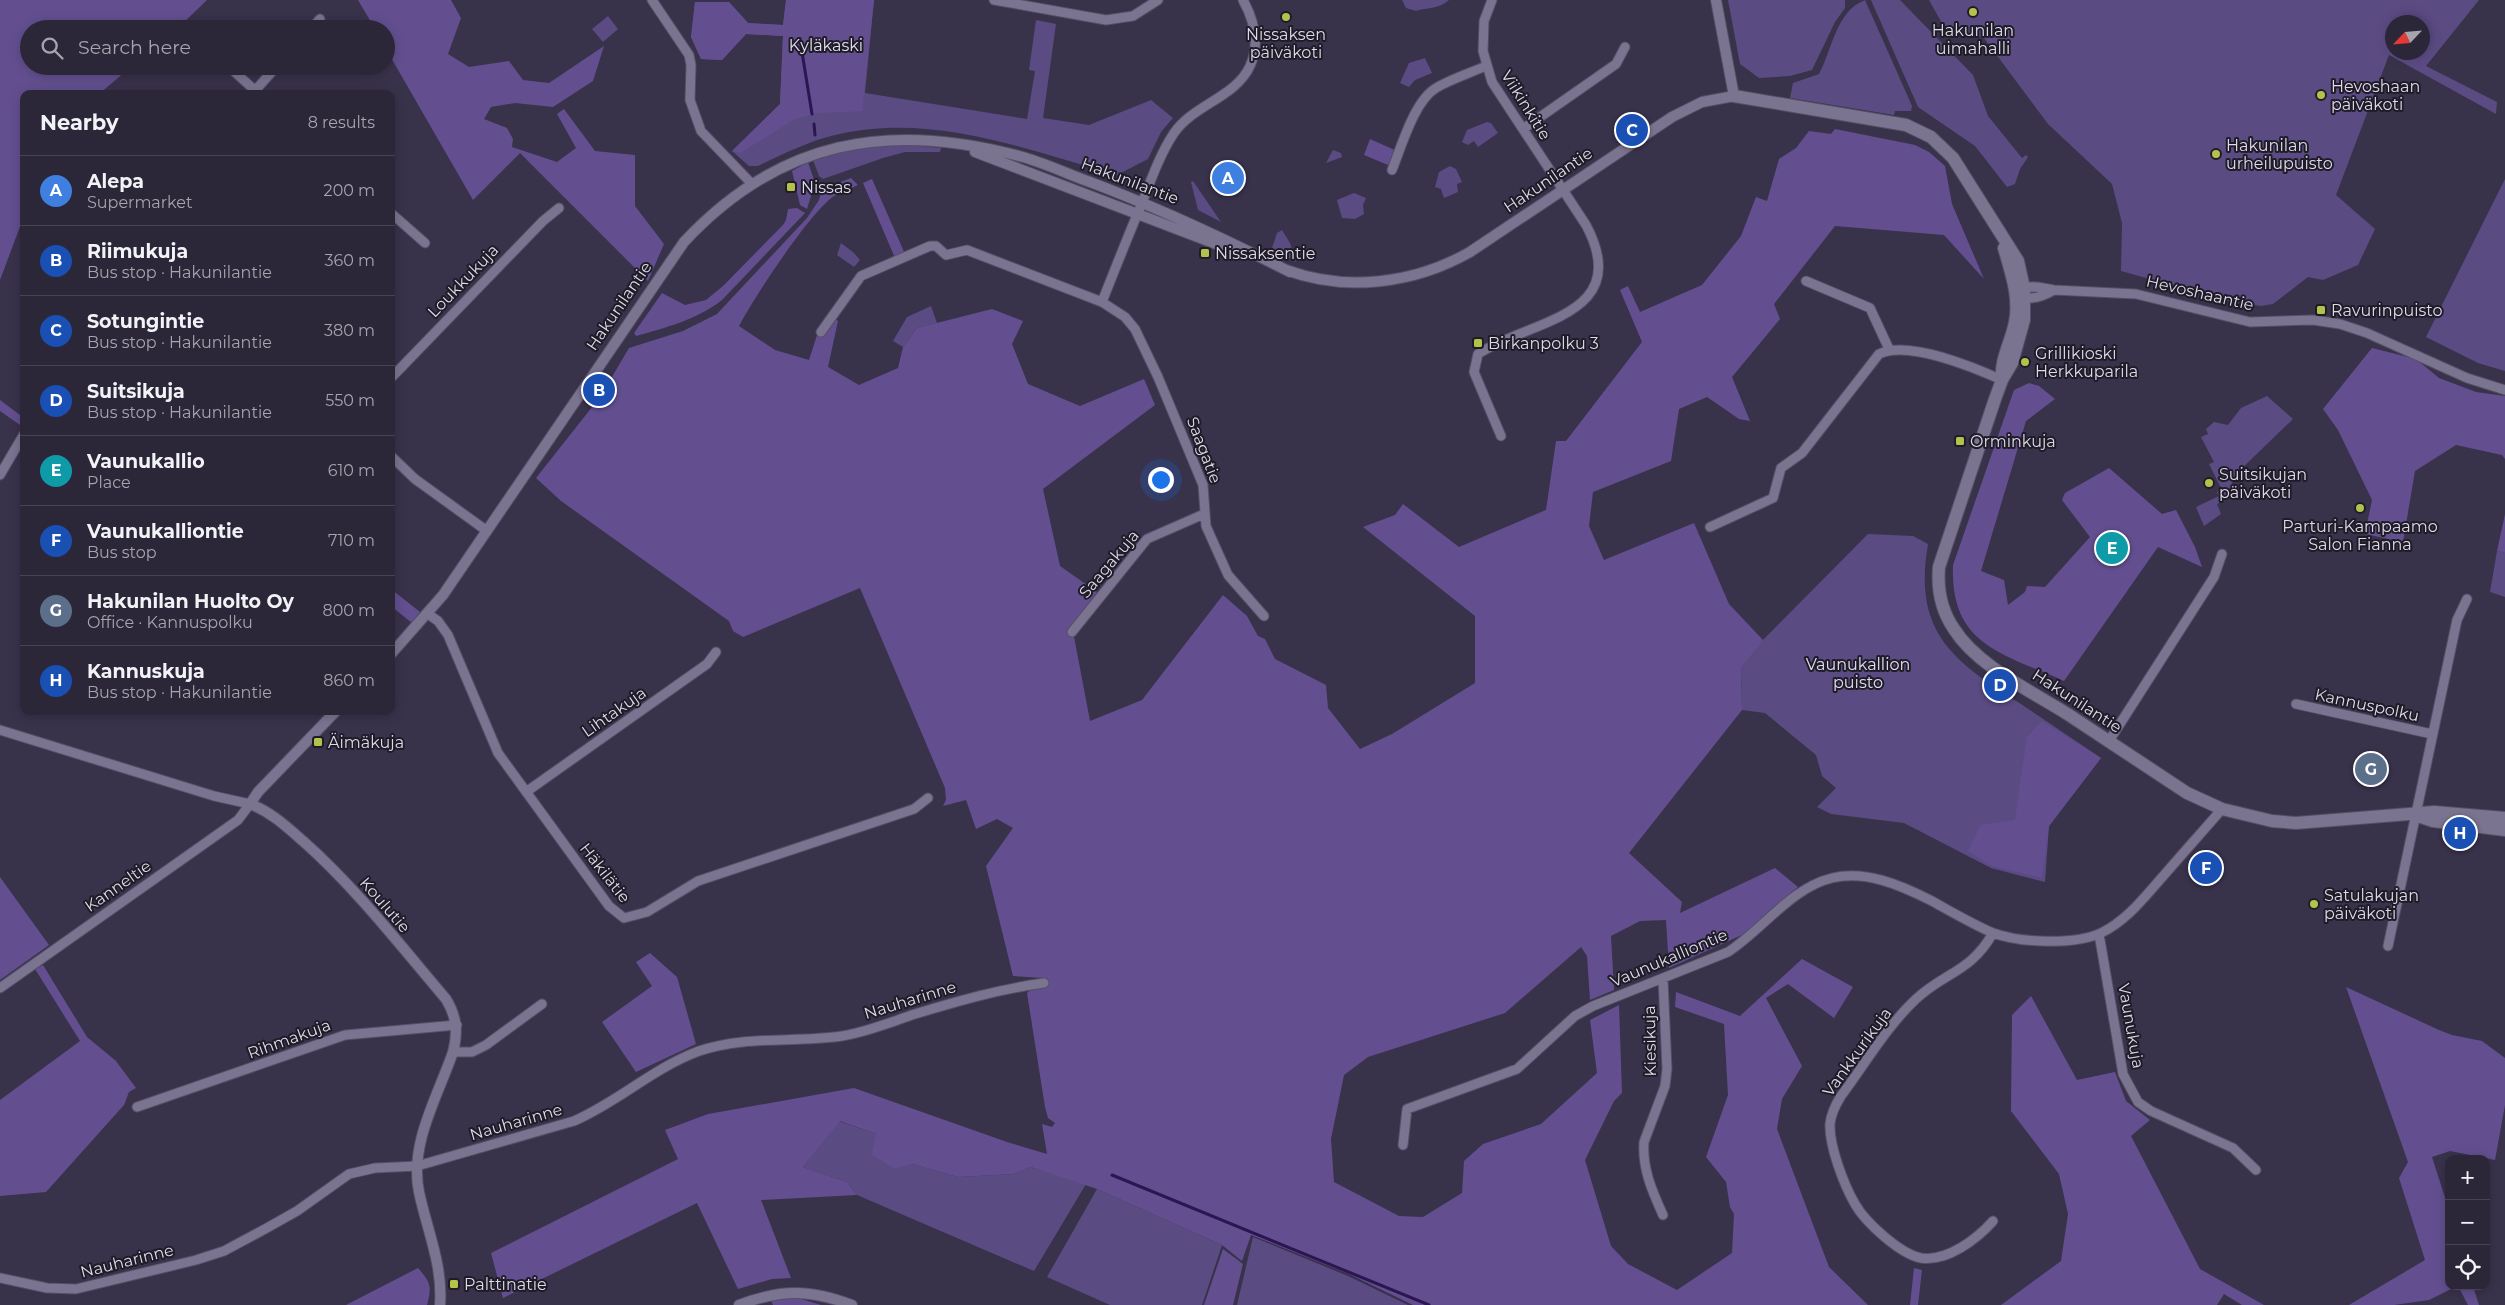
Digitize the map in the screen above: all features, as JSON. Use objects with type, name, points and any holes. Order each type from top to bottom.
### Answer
[{"type":"main road","name":"Hakunilantie","points":[[1734,96],[1896,123],[1926,134],[1942,146],[1962,169],[2002,239],[2018,262],[2022,294],[2001,365],[2002,380],[1942,551],[1938,581],[1942,604],[1954,630],[1979,657],[2187,793],[2222,809],[2264,820],[2296,823],[2416,815],[2434,812],[2505,818]]},
{"type":"main road","name":"Hakunilantie","points":[[2416,815],[2433,821],[2505,830]]},
{"type":"street","points":[[652,0],[689,54],[691,65],[690,100],[701,132],[752,184]]},
{"type":"street","points":[[994,0],[1106,20],[1133,16],[1158,0]]},
{"type":"street","points":[[1102,302],[1142,202],[1173,134],[1184,120],[1240,81],[1251,65],[1255,32],[1252,17],[1244,0]]},
{"type":"street","name":"Viikinkitie","points":[[1492,0],[1484,21],[1483,51],[1492,82],[1595,242],[1598,270],[1595,284],[1577,308],[1563,316],[1495,344],[1478,354],[1474,372],[1501,436]]},
{"type":"street","points":[[1716,0],[1734,96]]},
{"type":"street","points":[[1523,129],[1616,64],[1625,47]]},
{"type":"street","points":[[1392,170],[1417,111],[1428,94],[1436,88],[1486,66]]},
{"type":"street","points":[[237,75],[252,90]]},
{"type":"street","points":[[257,90],[270,75]]},
{"type":"street","name":"Hakunilantie","points":[[950,143],[1290,272],[1320,280],[1358,283],[1384,282],[1424,273],[1470,252],[1672,117],[1702,102],[1734,96]]},
{"type":"street","name":"Hakunilantie","points":[[395,650],[428,614],[676,253],[704,221],[752,184],[791,163],[838,147],[899,139],[950,143],[1020,156],[1190,222],[1290,272]]},
{"type":"street","name":"Loukkukuja","points":[[395,374],[543,221],[559,208]]},
{"type":"street","points":[[395,217],[425,243]]},
{"type":"street","name":"Saagatie","points":[[820,332],[861,276],[930,246],[936,246],[946,255],[967,250],[1102,302],[1125,317],[1143,343],[1203,485],[1206,526],[1228,575],[1264,616]]},
{"type":"street","points":[[1806,281],[1870,308],[1889,349]]},
{"type":"street","name":"Hevoshaantie","points":[[2022,294],[2054,290],[2136,294],[2250,322],[2313,320],[2340,324],[2367,333],[2467,378],[2505,390]]},
{"type":"street","points":[[1710,526],[1774,498],[1782,468],[1802,453],[1879,354],[1889,349],[1914,350],[2002,380]]},
{"type":"street","points":[[0,475],[20,441]]},
{"type":"street","points":[[395,460],[415,479],[486,531]]},
{"type":"street","name":"Saagakuja","points":[[1072,632],[1147,539],[1204,514]]},
{"type":"street","points":[[2109,741],[2214,578],[2222,554]]},
{"type":"street","points":[[2388,946],[2456,620],[2467,599]]},
{"type":"street","name":"Häkilätie","points":[[428,614],[438,621],[448,635],[498,753],[609,906],[624,918],[647,912],[698,881],[914,809],[928,798]]},
{"type":"street","name":"Lihtakuja","points":[[526,792],[707,664],[716,652]]},
{"type":"street","name":"Kannuspolku","points":[[2296,704],[2432,734]]},
{"type":"street","points":[[250,804],[258,792],[332,715]]},
{"type":"street","name":"Koulutie","points":[[0,730],[265,810],[278,819],[342,879],[446,999],[455,1016],[457,1025]]},
{"type":"street","name":"Kanneltie","points":[[0,988],[238,820],[250,804]]},
{"type":"street","name":"Vaunukalliontie","points":[[1403,1145],[1407,1109],[1517,1069],[1575,1016],[1594,1006],[1728,952],[1744,942],[1798,894],[1822,881],[1849,876],[1887,881],[1908,889],[1994,933],[2015,938],[2044,942],[2099,934],[2133,909],[2222,809]]},
{"type":"street","name":"Vankkurikuja","points":[[1993,1221],[1980,1236],[1942,1256],[1920,1258],[1903,1250],[1875,1228],[1855,1205],[1832,1142],[1830,1123],[1835,1106],[1904,1011],[1926,991],[1970,963],[1994,933]]},
{"type":"street","name":"Vaunukuja","points":[[2099,934],[2123,1074],[2138,1102],[2150,1111],[2233,1148],[2256,1170]]},
{"type":"street","name":"Kiesikuja","points":[[1663,979],[1666,1078],[1663,1094],[1644,1142],[1643,1150],[1648,1183],[1663,1214]]},
{"type":"street","name":"Nauharinne","points":[[0,1278],[47,1288],[76,1289],[196,1260],[224,1251],[265,1229],[297,1211],[349,1174],[375,1168],[417,1166],[574,1121],[592,1114],[640,1080],[680,1060],[712,1047],[762,1040],[843,1036],[956,1001],[1044,983]]},
{"type":"street","points":[[453,1052],[472,1052],[486,1045],[542,1004]]},
{"type":"street","points":[[440,1305],[441,1279],[419,1191],[417,1166],[422,1134],[453,1052],[457,1025]]},
{"type":"street","name":"Rihmakuja","points":[[137,1107],[345,1035],[457,1025]]},
{"type":"street","points":[[739,1305],[763,1296],[796,1292],[832,1298],[852,1305]]},
{"type":"green space","points":[[0,0],[207,0],[186,20],[20,20],[20,75],[121,75],[104,90],[20,90],[20,227],[0,280]]},
{"type":"green space","points":[[358,0],[451,0],[461,18],[448,54],[469,67],[509,61],[523,80],[549,83],[604,46],[593,81],[553,107],[515,103],[491,107],[484,119],[507,128],[513,139],[512,147],[557,162],[576,148],[557,114],[564,109],[595,151],[635,155],[635,206],[664,244],[648,281],[520,153],[473,200],[395,65],[395,20],[370,20]]},
{"type":"green space","name":"Kyläkaski","points":[[786,0],[874,0],[865,93],[1027,119],[1035,71],[1029,70],[1036,20],[1056,24],[1043,118],[1089,125],[1151,100],[1173,118],[1161,132],[1148,159],[1117,175],[1013,145],[978,137],[907,128],[871,129],[835,135],[786,152],[758,166],[749,166],[732,151],[780,104],[783,36],[746,34],[722,60],[701,59],[691,37],[695,2],[729,2],[748,23],[783,25]]},
{"type":"green space","points":[[786,0],[874,0],[862,111],[817,113],[795,119],[740,153],[732,151],[780,104],[783,36],[746,34],[722,60],[701,59],[691,37],[695,2],[729,2],[748,23],[783,25]]},
{"type":"green space","points":[[1402,0],[1449,0],[1436,7],[1416,11],[1406,8]]},
{"type":"green space","points":[[1728,0],[1845,0],[1845,8],[1835,22],[1812,70],[1790,76],[1759,78],[1740,64]]},
{"type":"green space","points":[[1865,0],[1912,106],[1911,111],[1895,111],[1894,115],[1790,98],[1793,83],[1819,74],[1841,22],[1855,5]]},
{"type":"green space","points":[[1871,0],[1900,0],[1973,75],[1988,116],[2022,158],[2026,155],[2028,157],[2020,169],[2015,184],[2007,187],[1975,146],[1918,107]]},
{"type":"green space","name":"Hakunilan urheilupuisto","points":[[1929,0],[2479,0],[2426,66],[2497,102],[2496,114],[2398,60],[2430,60],[2430,15],[2385,15],[2385,60],[2387,60],[2336,195],[2375,229],[2358,265],[2323,280],[2308,277],[2273,304],[2261,306],[2229,301],[2121,271],[2122,223],[2112,184],[2048,124],[1984,38],[1943,25]]},
{"type":"green space","points":[[608,16],[618,29],[603,42],[592,29]]},
{"type":"green space","points":[[1425,58],[1432,73],[1415,80],[1409,87],[1400,83],[1409,63]]},
{"type":"green space","points":[[1487,122],[1491,123],[1498,133],[1478,147],[1474,141],[1468,145],[1462,142],[1467,130]]},
{"type":"green space","points":[[1835,129],[1915,145],[1929,152],[1945,166],[1952,204],[1984,279],[1944,235],[1835,226],[1774,304],[1780,319],[1732,377],[1750,421],[1739,419],[1707,397],[1679,409],[1671,461],[1593,492],[1589,526],[1604,560],[1694,523],[1729,604],[1763,640],[1741,668],[1742,710],[1629,853],[1682,902],[1680,913],[1775,868],[1798,887],[1744,934],[1669,968],[1666,920],[1640,921],[1611,936],[1614,990],[1590,1000],[1587,956],[1581,947],[1505,1013],[1368,1057],[1344,1075],[1331,1139],[1334,1182],[1399,1216],[1423,1217],[1462,1193],[1464,1161],[1483,1144],[1541,1124],[1597,1073],[1590,1020],[1619,1005],[1622,1093],[1614,1101],[1585,1160],[1611,1246],[1628,1264],[1677,1290],[1732,1253],[1734,1214],[1730,1207],[1726,1182],[1706,1157],[1728,1095],[1724,1024],[1675,1007],[1676,992],[1740,1016],[1802,959],[1853,987],[1834,1018],[1788,984],[1766,998],[1802,1066],[1782,1099],[1777,1129],[1829,1267],[1868,1305],[1413,1305],[1349,1274],[1251,1235],[1242,1261],[1222,1245],[1097,1189],[1031,1167],[1014,1174],[958,1177],[912,1164],[896,1169],[872,1155],[876,1134],[840,1121],[803,1167],[847,1182],[857,1195],[761,1200],[791,1278],[772,1279],[738,1289],[697,1203],[503,1298],[491,1253],[678,1159],[665,1130],[708,1114],[854,1088],[1007,1142],[1047,1154],[1042,1124],[1052,1127],[1055,1123],[1048,1118],[1045,1107],[1027,993],[1043,978],[1013,976],[986,866],[1013,828],[997,819],[976,829],[966,800],[943,806],[946,800],[945,788],[860,588],[743,637],[733,631],[729,621],[561,501],[536,478],[600,397],[629,348],[683,331],[717,314],[807,218],[819,200],[822,189],[851,178],[858,185],[834,196],[811,219],[769,277],[739,326],[775,350],[809,360],[818,332],[830,315],[838,321],[828,367],[859,385],[898,368],[903,347],[917,328],[992,309],[1023,321],[1012,344],[1028,384],[1080,406],[1144,379],[1155,405],[1043,489],[1060,566],[1097,592],[1072,626],[1090,721],[1142,700],[1223,595],[1247,616],[1258,636],[1265,639],[1275,659],[1326,685],[1328,708],[1360,749],[1392,734],[1475,683],[1475,616],[1363,527],[1395,515],[1403,504],[1459,547],[1546,510],[1556,441],[1566,441],[1642,342],[1620,290],[1628,286],[1640,312],[1702,285],[1741,236],[1756,197],[1767,201],[1779,159],[1796,148],[1809,131],[1831,134]]},
{"type":"green space","points":[[1370,139],[1397,151],[1388,165],[1364,155]]},
{"type":"green space","points":[[900,144],[941,148],[940,152],[905,152],[823,179],[819,176],[813,160],[855,148]]},
{"type":"green space","points":[[1333,150],[1341,153],[1342,157],[1326,163]]},
{"type":"green space","points":[[808,162],[815,183],[807,209],[800,205],[792,171]]},
{"type":"green space","points":[[1450,166],[1456,169],[1462,182],[1457,184],[1458,192],[1444,198],[1441,189],[1435,187],[1439,172]]},
{"type":"green space","points":[[872,179],[905,254],[895,258],[863,183]]},
{"type":"green space","points":[[2505,179],[2505,371],[2478,363],[2426,337]]},
{"type":"green space","points":[[1193,181],[1221,222],[1198,210],[1191,182]]},
{"type":"green space","points":[[1354,193],[1366,198],[1363,205],[1364,214],[1355,219],[1342,218],[1337,200]]},
{"type":"green space","points":[[797,208],[805,213],[722,300],[692,318],[636,336],[634,333],[662,293],[685,305],[706,300],[723,286],[783,225],[788,209]]},
{"type":"green space","points":[[1282,230],[1290,243],[1296,262],[1272,248],[1277,233]]},
{"type":"green space","points":[[841,243],[860,260],[854,267],[837,255]]},
{"type":"green space","points":[[931,306],[937,323],[917,328],[903,347],[893,341],[907,317]]},
{"type":"green space","points":[[2372,348],[2416,359],[2439,378],[2476,392],[2505,396],[2505,459],[2502,455],[2456,445],[2415,471],[2403,542],[2365,534],[2372,500],[2338,430],[2323,409]]},
{"type":"green space","points":[[2029,383],[2039,386],[2055,399],[2026,421],[1981,571],[2004,580],[2008,605],[2025,592],[2027,586],[2045,587],[2090,537],[2062,500],[2065,493],[2109,468],[2162,514],[2176,510],[2195,547],[2202,567],[2158,547],[2064,681],[2001,653],[1985,643],[1971,630],[1960,613],[1954,592],[1953,565],[2014,390]]},
{"type":"green space","points":[[2267,396],[2293,419],[2236,474],[2225,500],[2217,504],[2221,514],[2204,526],[2196,507],[2219,496],[2217,492],[2222,490],[2209,464],[2214,462],[2201,437],[2208,434],[2206,429],[2214,422],[2228,425],[2241,408]]},
{"type":"green space","points":[[0,400],[20,415],[20,425],[0,411]]},
{"type":"green space","points":[[2505,514],[2505,553],[2497,551]]},
{"type":"green space","name":"Vaunukallion puisto","points":[[1868,534],[1913,536],[1928,544],[1925,574],[1926,599],[1932,621],[1942,640],[1956,656],[1994,687],[2101,758],[2049,826],[2045,882],[1991,868],[1904,823],[1831,814],[1817,807],[1836,788],[1822,776],[1816,755],[1765,713],[1742,710],[1741,668],[1758,645]]},
{"type":"green space","points":[[2497,551],[2505,553],[2505,597],[2490,592]]},
{"type":"green space","points":[[395,592],[420,612],[412,623],[395,609]]},
{"type":"green space","points":[[2042,721],[2101,758],[2049,826],[2042,878],[1992,866],[1968,851],[1981,825],[2015,820],[2027,737]]},
{"type":"green space","points":[[0,877],[49,945],[0,980]]},
{"type":"green space","points":[[650,953],[677,977],[696,1044],[636,1072],[602,1022],[652,986],[636,962]]},
{"type":"green space","points":[[43,965],[87,1037],[116,1061],[136,1088],[129,1092],[124,1105],[46,1192],[0,1196],[0,1100],[80,1041],[35,969]]},
{"type":"green space","points":[[2346,987],[2439,1030],[2452,1035],[2482,1041],[2505,1058],[2505,1105],[2495,1160],[2490,1159],[2490,1155],[2470,1155],[2450,1151],[2432,1157],[2445,1198],[2445,1290],[2449,1290],[2429,1300],[2394,1305],[2349,1305],[2425,1260],[2399,1178],[2408,1162]]},
{"type":"green space","points":[[2031,996],[2077,1080],[2115,1072],[2126,1101],[2150,1120],[2131,1136],[2200,1269],[2264,1305],[2242,1305],[2224,1294],[2217,1305],[2001,1305],[2061,1261],[2068,1214],[2059,1174],[2011,1111],[2012,1015]]},
{"type":"green space","points":[[839,1121],[876,1134],[896,1169],[912,1164],[958,1177],[1014,1174],[1031,1167],[1086,1184],[1034,1271],[857,1195],[847,1182],[803,1167]]},
{"type":"green space","points":[[1097,1189],[1222,1245],[1202,1305],[1110,1305],[1047,1277]]},
{"type":"green space","points":[[1253,1237],[1348,1276],[1408,1305],[1237,1305]]},
{"type":"green space","points":[[1223,1249],[1243,1264],[1233,1305],[1204,1305]]},
{"type":"green space","points":[[418,1268],[426,1277],[430,1289],[427,1305],[346,1305]]},
{"type":"green space","points":[[1914,1268],[1922,1270],[1918,1305],[1910,1305]]},
{"type":"green space","points":[[2460,1290],[2474,1290],[2479,1305],[2468,1305]]},
{"type":"green space","points":[[798,1298],[821,1305],[773,1305],[771,1300]]},
{"type":"waterway","points":[[801,46],[812,114]]},
{"type":"waterway","points":[[814,124],[815,135]]},
{"type":"waterway","points":[[1112,1175],[1429,1305]]},
{"type":"place","name":"Hakunilan uimahalli","points":[[1973,12]]},
{"type":"place","name":"Nissaksen päiväkoti","points":[[1286,17]]},
{"type":"place","name":"Hevoshaan päiväkoti","points":[[2321,95]]},
{"type":"place","name":"Sotungintie","points":[[1632,130]]},
{"type":"place","name":"Hakunilan urheilupuisto","points":[[2216,154]]},
{"type":"place","name":"Alepa","points":[[1228,178]]},
{"type":"place","name":"Nissas","points":[[791,187]]},
{"type":"place","name":"Nissaksentie","points":[[1205,253]]},
{"type":"place","name":"Ravurinpuisto","points":[[2321,310]]},
{"type":"place","name":"Birkanpolku 3","points":[[1478,343]]},
{"type":"place","name":"Grillikioski Herkkuparila","points":[[2025,362]]},
{"type":"place","name":"Riimukuja","points":[[599,390]]},
{"type":"place","name":"Orminkuja","points":[[1960,441]]},
{"type":"place","name":"Suitsikujan päiväkoti","points":[[2209,483]]},
{"type":"place","name":"Parturi-Kampaamo Salon Fianna","points":[[2360,508]]},
{"type":"place","name":"Vaunukallio","points":[[2112,548]]},
{"type":"place","name":"Suitsikuja","points":[[2000,685]]},
{"type":"place","name":"Äimäkuja","points":[[318,742]]},
{"type":"place","name":"Hakunilan Huolto Oy","points":[[2371,769]]},
{"type":"place","name":"Kannuskuja","points":[[2460,833]]},
{"type":"place","name":"Vaunukalliontie","points":[[2206,868]]},
{"type":"place","name":"Satulakujan päiväkoti","points":[[2314,904]]},
{"type":"place","name":"Palttinatie","points":[[454,1284]]}]
